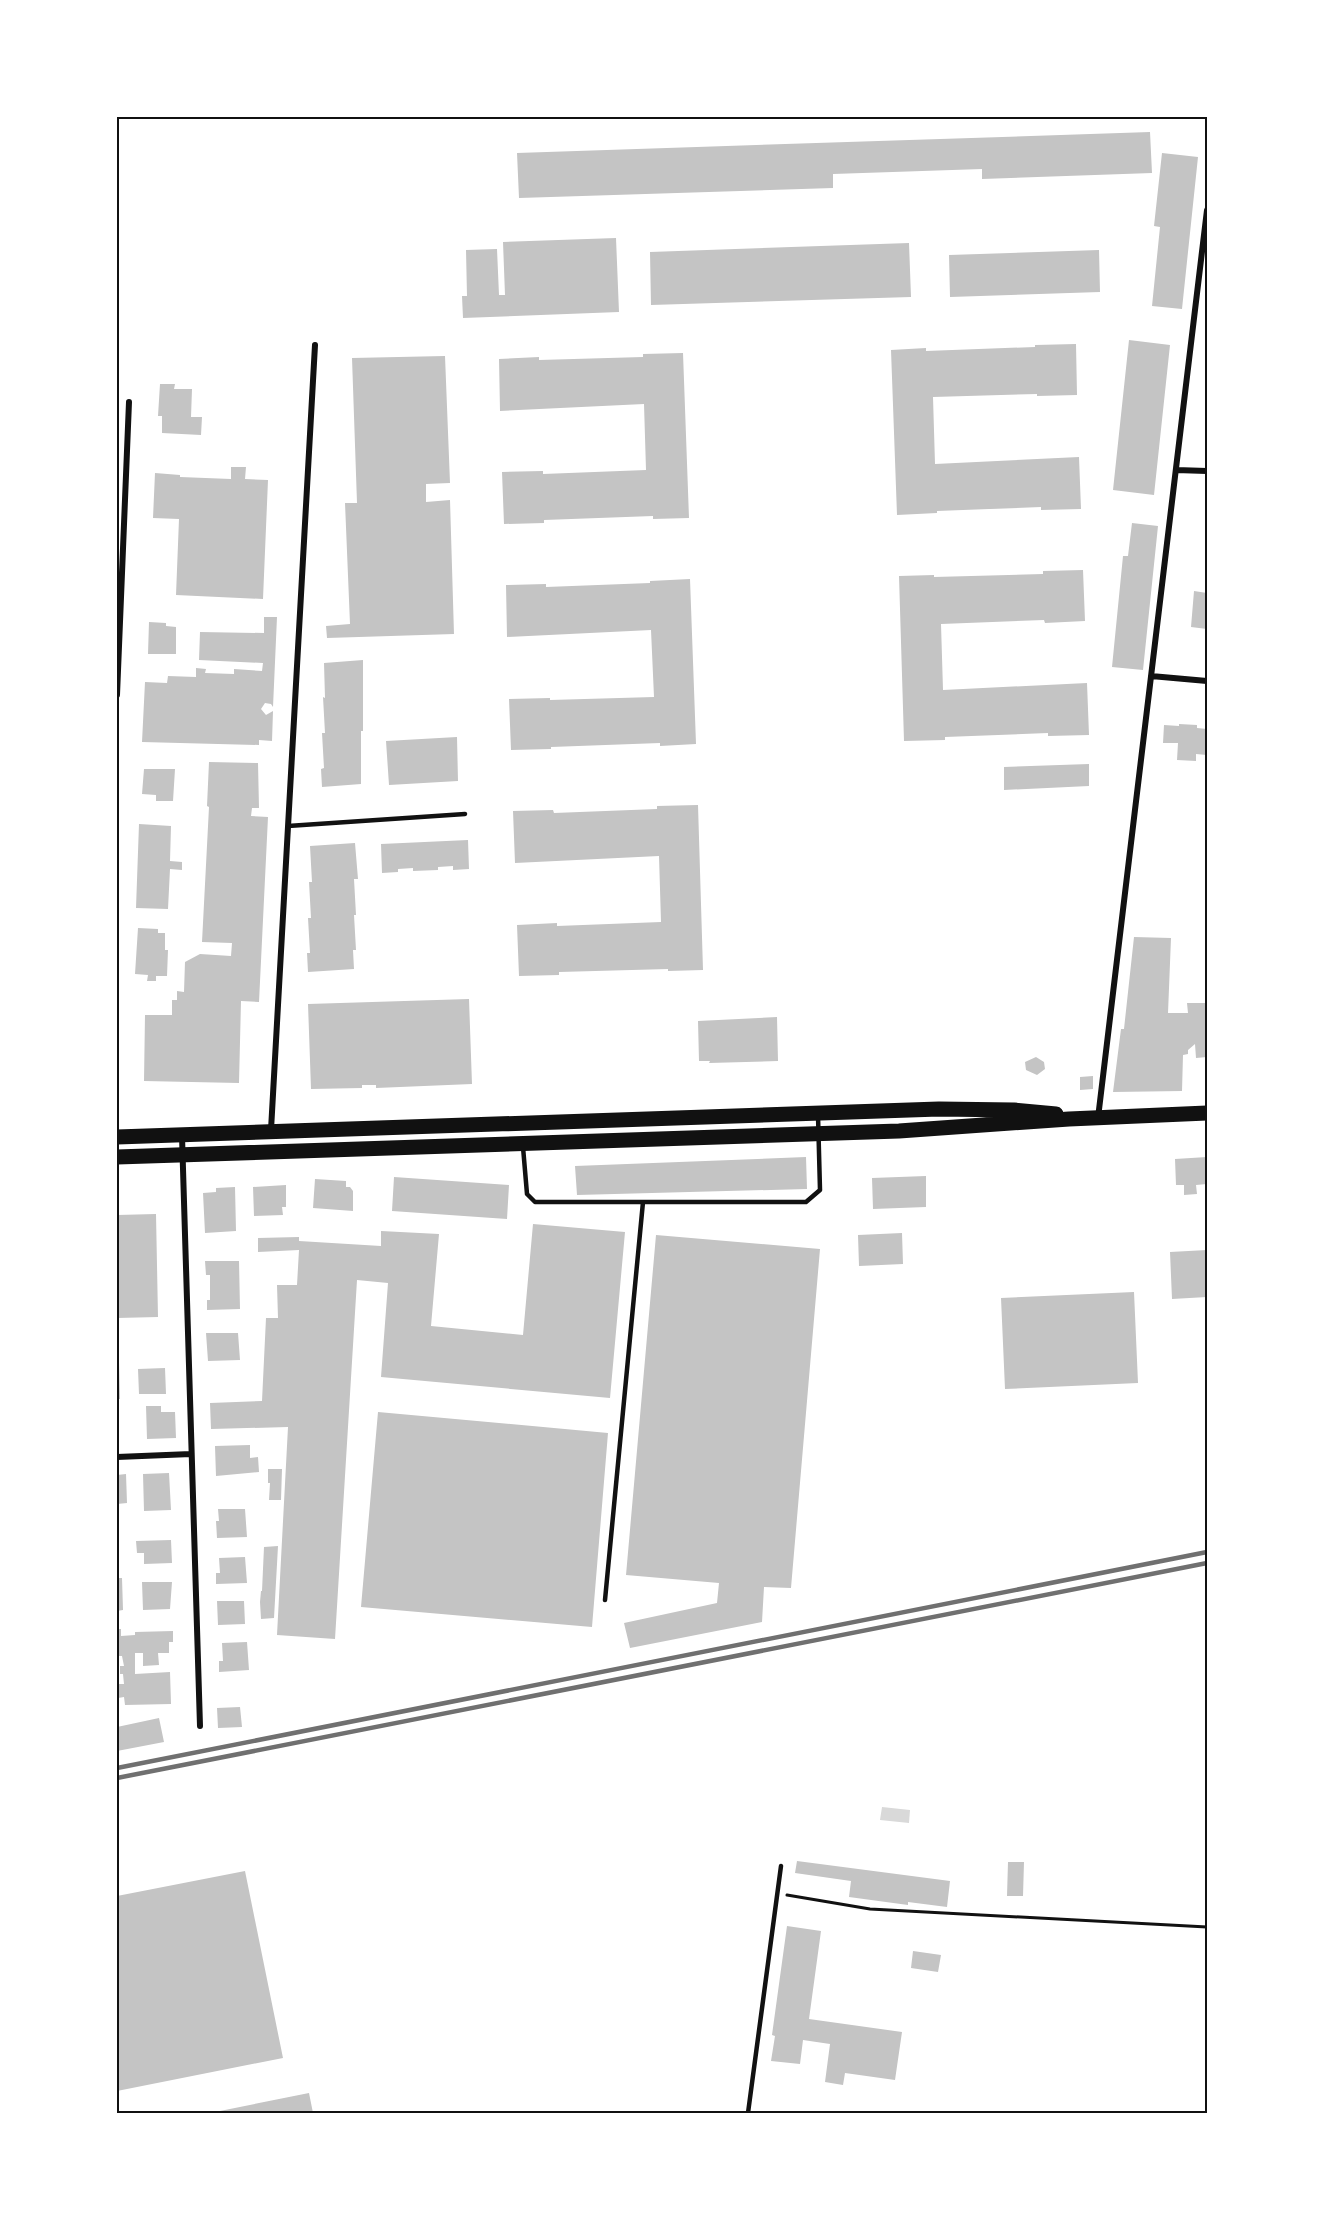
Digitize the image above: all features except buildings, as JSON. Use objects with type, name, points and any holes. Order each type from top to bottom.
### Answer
[{"type":"main road","points":[[117,1137],[971,1109],[1014,1110],[1098,1118]]},
{"type":"main road","points":[[117,1157],[819,1134],[1207,1113]]},
{"type":"street","points":[[1098,1118],[1207,210]]},
{"type":"street","points":[[271,1131],[315,345]]},
{"type":"street","points":[[117,695],[119,602],[129,402]]},
{"type":"street","points":[[1176,470],[1207,471]]},
{"type":"street","points":[[1151,676],[1207,681]]},
{"type":"street","points":[[182,1134],[200,1726]]},
{"type":"street","points":[[117,1457],[191,1454]]},
{"type":"lane","points":[[288,826],[465,814]]},
{"type":"lane","points":[[523,1145],[527,1194],[535,1202],[806,1202],[820,1190],[818,1113]]},
{"type":"lane","points":[[502,1124],[504,1145]]},
{"type":"lane","points":[[605,1600],[643,1202]]},
{"type":"lane","points":[[748,2113],[781,1866]]},
{"type":"path","points":[[778,1894],[870,1909],[1207,1927]]},
{"type":"shaded area","points":[[882,1807],[910,1810],[909,1823],[880,1820]]},
{"type":"railway","points":[[117,1768],[1207,1552]]},
{"type":"railway","points":[[117,1778],[1207,1563]]}]
